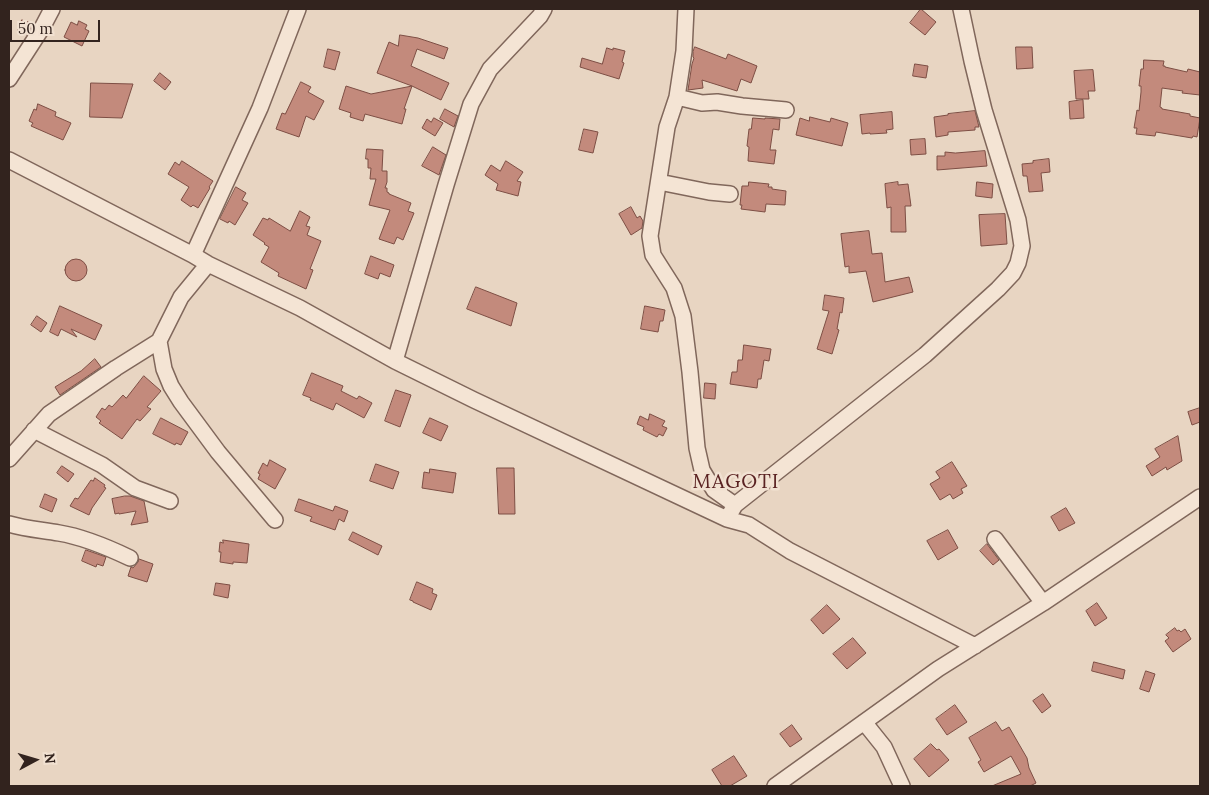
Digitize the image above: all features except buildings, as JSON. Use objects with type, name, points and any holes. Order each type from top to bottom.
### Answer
[{"type":"street","points":[[9,79],[52,9]]},
{"type":"street","points":[[192,255],[260,108],[298,9]]},
{"type":"street","points":[[395,361],[471,104],[490,69],[540,16],[544,9]]},
{"type":"street","points":[[686,9],[684,51],[677,97],[667,127],[650,236],[654,258],[674,288],[683,316],[699,461],[706,479],[714,490],[735,505]]},
{"type":"street","points":[[727,519],[735,505],[925,355],[998,289],[1013,273],[1018,263],[1022,246],[1018,220],[984,110],[961,9]]},
{"type":"street","points":[[677,97],[702,103],[717,102],[786,110]]},
{"type":"street","points":[[9,160],[208,264],[300,308],[395,361],[474,400],[727,519],[749,525],[790,551],[975,646]]},
{"type":"street","points":[[659,182],[709,192],[730,194]]},
{"type":"street","points":[[9,459],[49,414],[159,341],[181,297],[208,264]]},
{"type":"street","points":[[159,341],[164,369],[171,386],[181,402],[218,452],[275,520]]},
{"type":"street","points":[[34,430],[102,465],[135,488],[170,501]]},
{"type":"street","points":[[775,786],[938,669],[1043,603],[1200,497]]},
{"type":"street","points":[[9,524],[24,529],[60,533],[86,539],[130,558]]},
{"type":"street","points":[[996,539],[1043,603]]},
{"type":"street","points":[[864,722],[884,747],[902,786]]},
{"type":"district","name":"MAGOTI","points":[[736,482]]}]
